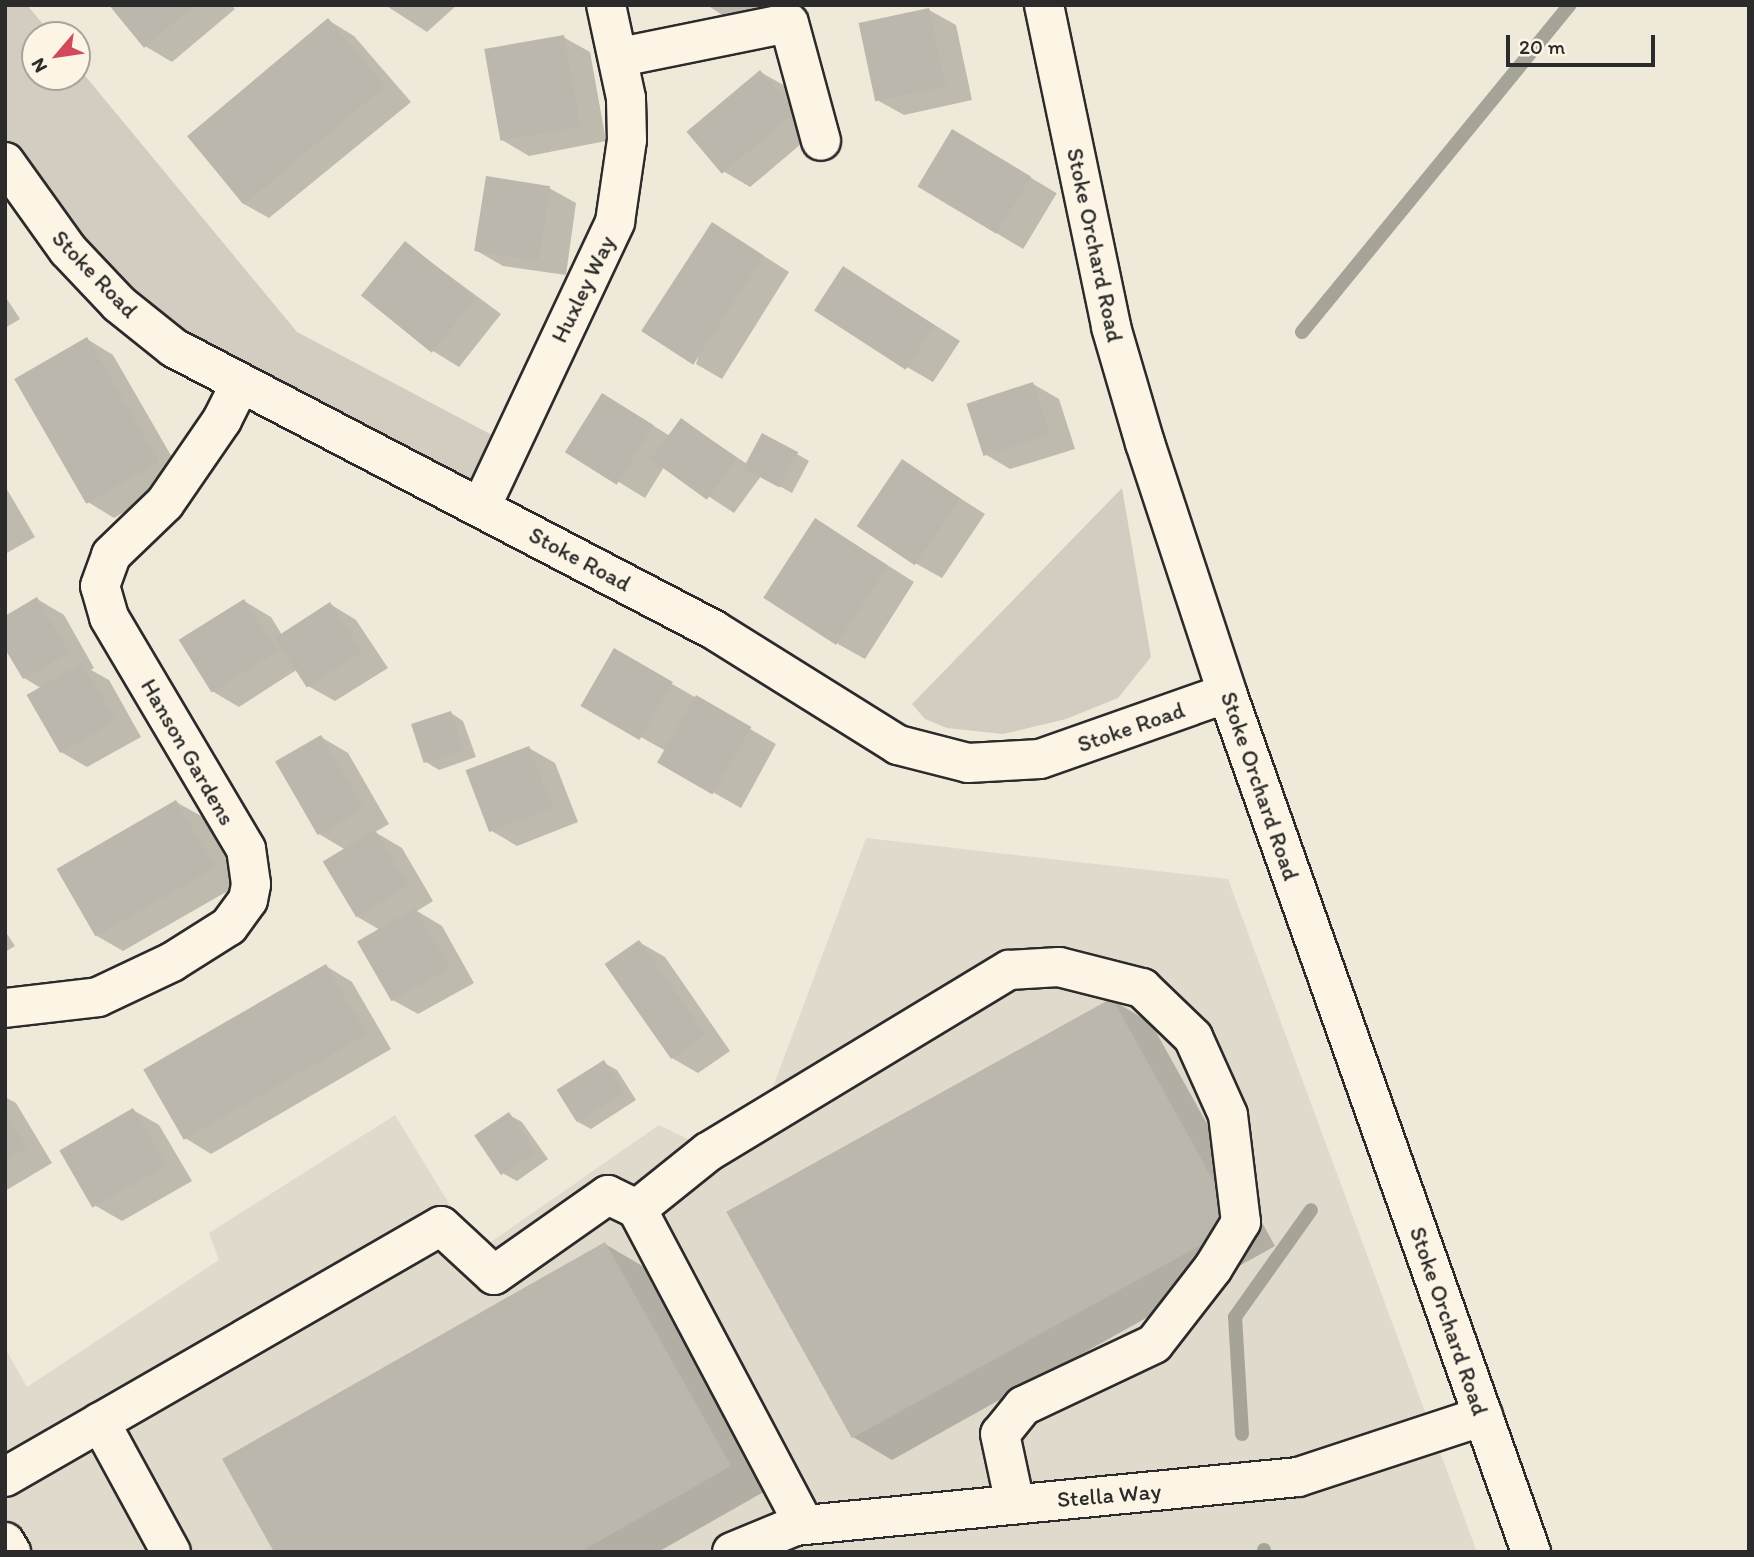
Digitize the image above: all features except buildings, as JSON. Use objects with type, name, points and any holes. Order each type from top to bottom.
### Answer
[{"type":"street","name":"Huxley Way","points":[[481,507],[615,222],[627,140],[620,57],[606,5]]},
{"type":"street","name":"Stoke Orchard Road","points":[[1044,5],[1111,327],[1227,693],[1531,1552]]},
{"type":"street","points":[[620,57],[789,23],[821,141]]},
{"type":"street","name":"Stoke Road","points":[[5,162],[68,250],[119,304],[174,348],[714,630],[866,728],[933,757],[968,763],[1040,759],[1227,693]]},
{"type":"street","name":"Hanson Gardens","points":[[5,1008],[98,997],[172,962],[229,926],[248,900],[251,884],[246,849],[109,617],[100,586],[111,555],[165,502],[222,420],[240,384]]},
{"type":"street","points":[[637,1209],[708,1152],[1009,970],[1059,967],[1142,988],[1193,1037],[1228,1115],[1241,1222],[1213,1268],[1154,1344],[1023,1406],[1000,1434],[1015,1504]]},
{"type":"street","points":[[5,1477],[441,1226],[494,1275],[608,1195],[637,1209],[804,1525]]},
{"type":"street","name":"Stella Way","points":[[732,1552],[804,1525],[1298,1477],[1483,1416]]},
{"type":"street","points":[[100,1422],[171,1552]]},
{"type":"street","points":[[5,1542],[11,1552]]},
{"type":"shaded area","points":[[5,5],[27,5],[40,21],[21,21],[21,91],[91,91],[91,83],[297,332],[509,444],[481,507],[174,348],[5,162]]},
{"type":"shaded area","points":[[1122,488],[1151,657],[1118,698],[1066,719],[1003,734],[947,728],[925,719],[912,704]]},
{"type":"shaded area","points":[[866,838],[1228,879],[1477,1552],[5,1552],[5,1348],[27,1387],[219,1260],[209,1233],[395,1115],[478,1251],[659,1125],[698,1144],[770,1095]]},
{"type":"waterway","points":[[1302,332],[1570,5]]},
{"type":"waterway","points":[[1242,1434],[1235,1317],[1311,1210]]}]
